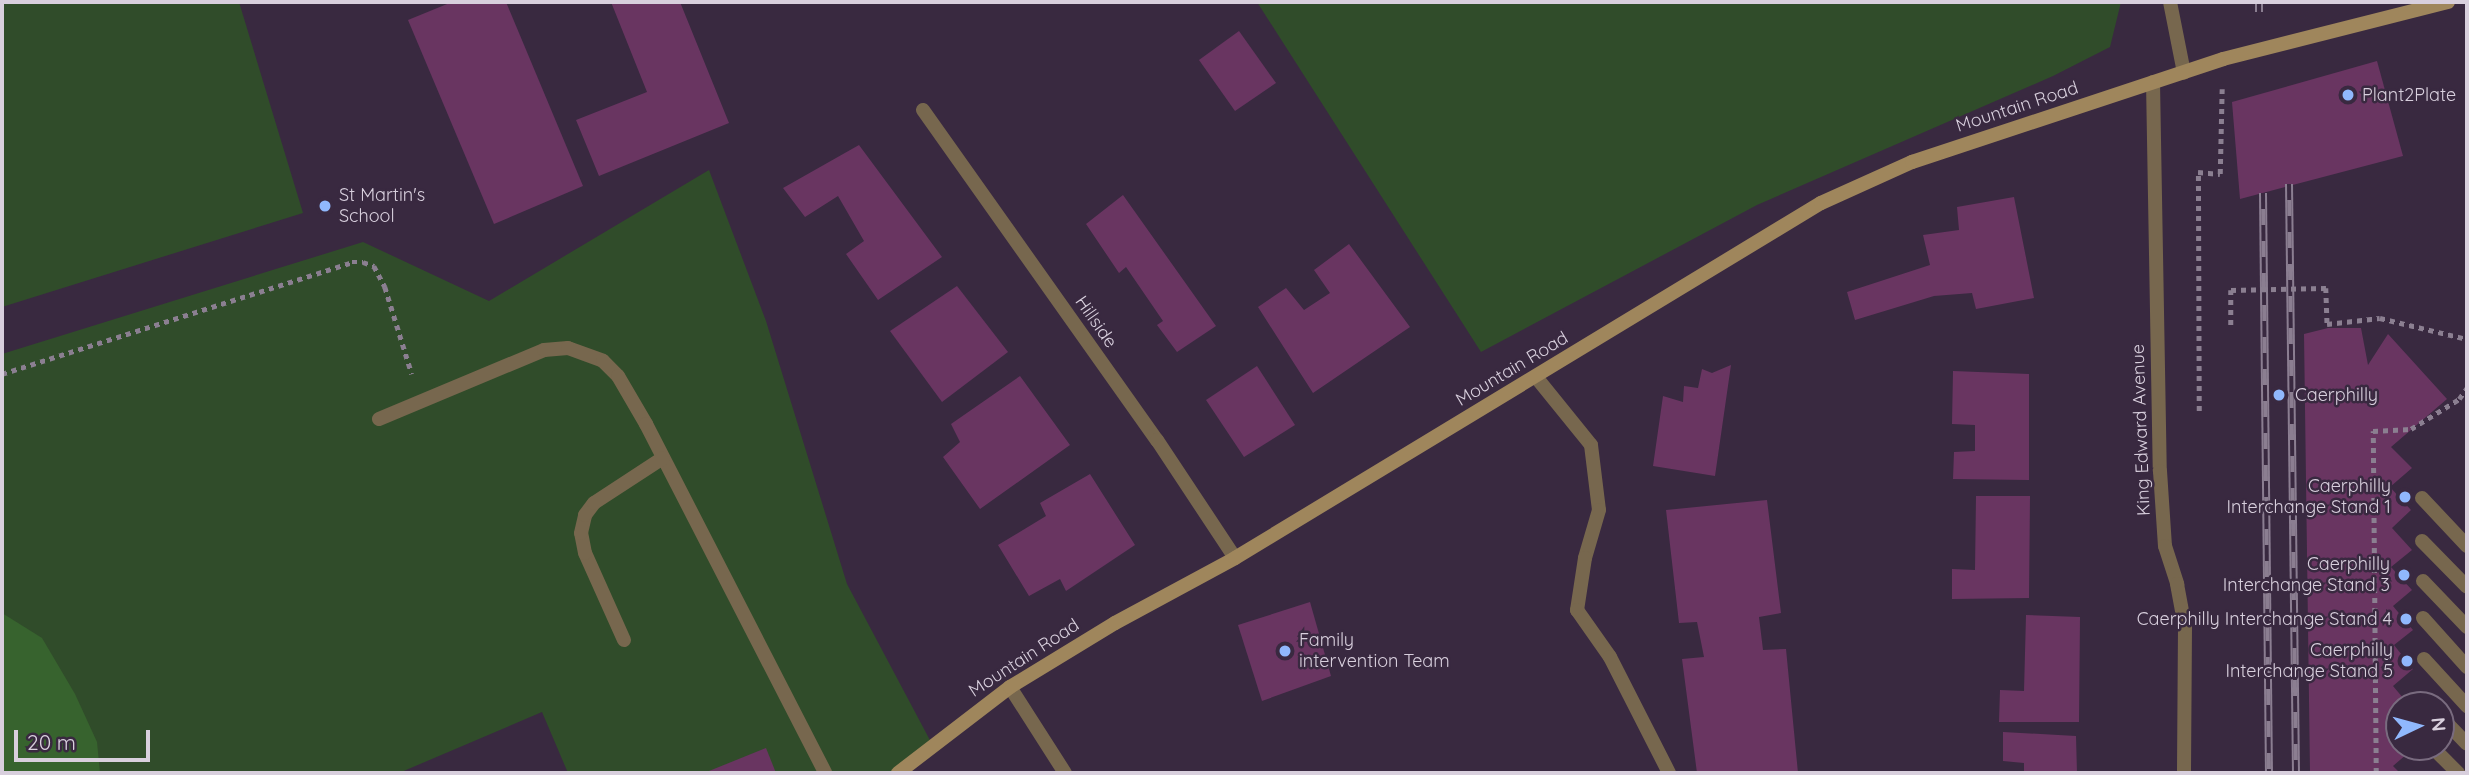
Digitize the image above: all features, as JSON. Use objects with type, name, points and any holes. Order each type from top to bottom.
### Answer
[{"type":"main road","name":"Mountain Road","points":[[898,773],[1010,687],[1115,623],[1235,558],[1821,203],[1912,162],[2223,59],[2448,2]]},
{"type":"street","points":[[2170,2],[2184,73]]},
{"type":"street","name":"King Edward Avenue","points":[[2153,82],[2160,471],[2165,546],[2177,584],[2185,627],[2184,773]]},
{"type":"street","name":"Hillside","points":[[923,110],[1157,440],[1235,558]]},
{"type":"street","points":[[379,419],[544,350],[568,348],[603,361],[618,376],[663,458],[825,773]]},
{"type":"street","points":[[1536,377],[1591,445],[1599,510],[1585,558],[1577,610],[1610,657],[1669,773]]},
{"type":"street","points":[[624,640],[585,553],[581,533],[585,515],[594,503],[663,458]]},
{"type":"street","points":[[2422,498],[2467,546]]},
{"type":"street","points":[[2422,541],[2467,587]]},
{"type":"street","points":[[2423,581],[2467,627]]},
{"type":"street","points":[[2423,618],[2467,667]]},
{"type":"street","points":[[2424,659],[2467,706]]},
{"type":"street","points":[[1010,687],[1065,773]]},
{"type":"path","points":[[2199,411],[2198,172],[2220,174],[2223,59]]},
{"type":"path","points":[[2,374],[352,262],[363,262],[374,266],[384,288],[421,401]]},
{"type":"path","points":[[2231,327],[2231,290],[2326,288],[2327,324],[2380,318],[2467,339]]},
{"type":"path","points":[[2376,773],[2373,431],[2411,429],[2459,400],[2467,388]]},
{"type":"green space","points":[[2,2],[239,2],[303,213],[2,307]]},
{"type":"green space","points":[[1257,2],[2121,2],[2110,47],[2053,76],[1757,205],[1481,352]]},
{"type":"green space","points":[[709,170],[766,321],[847,584],[932,744],[898,773],[568,773],[542,712],[399,773],[2,773],[2,354],[363,242],[489,301]]},
{"type":"green space","points":[[2,613],[42,638],[75,694],[97,742],[100,773],[2,773]]},
{"type":"building","points":[[452,2],[506,2],[583,186],[494,224],[408,20]]},
{"type":"building","points":[[611,2],[680,2],[729,123],[599,176],[576,120],[647,92]]},
{"type":"building","points":[[1239,31],[1276,83],[1235,111],[1199,60]]},
{"type":"building","points":[[2377,61],[2403,156],[2240,199],[2232,102]]},
{"type":"building","points":[[859,145],[942,257],[878,300],[846,254],[864,241],[838,196],[805,217],[783,188]]},
{"type":"building","points":[[1123,195],[1216,326],[1177,352],[1157,325],[1163,321],[1126,267],[1119,273],[1086,224]]},
{"type":"building","points":[[2014,197],[2034,298],[1976,309],[1972,293],[1934,296],[1855,320],[1847,292],[1930,265],[1923,235],[1959,230],[1957,207]]},
{"type":"building","points":[[1349,244],[1410,327],[1313,393],[1258,307],[1286,288],[1304,310],[1330,293],[1314,270]]},
{"type":"building","points":[[957,286],[1008,352],[942,402],[890,331]]},
{"type":"building","points":[[2328,328],[2361,328],[2368,365],[2388,334],[2447,399],[2391,447],[2412,468],[2390,487],[2411,510],[2392,528],[2412,550],[2391,567],[2412,590],[2393,606],[2413,630],[2394,645],[2413,669],[2393,686],[2397,691],[2385,691],[2385,761],[2399,761],[2393,766],[2400,773],[2310,773],[2304,334]]},
{"type":"building","points":[[1731,365],[1715,476],[1653,466],[1663,396],[1683,402],[1684,386],[1698,388],[1702,369],[1712,373]]},
{"type":"building","points":[[1257,366],[1295,425],[1244,457],[1206,400]]},
{"type":"building","points":[[1953,371],[2029,374],[2029,480],[1953,479],[1954,452],[1975,451],[1975,425],[1952,424]]},
{"type":"building","points":[[1020,376],[1070,445],[980,509],[943,457],[960,442],[951,424]]},
{"type":"building","points":[[1090,474],[1135,545],[1066,591],[1060,579],[1029,596],[998,545],[1046,516],[1040,503]]},
{"type":"building","points":[[1976,496],[2030,496],[2029,598],[1952,599],[1952,569],[1975,570]]},
{"type":"building","points":[[1767,500],[1781,613],[1759,617],[1763,650],[1786,649],[1798,773],[1697,773],[1682,659],[1704,657],[1697,622],[1679,623],[1666,510]]},
{"type":"building","name":"Family intervention Team","points":[[1310,602],[1331,676],[1262,701],[1238,625]]},
{"type":"building","points":[[2026,615],[2080,617],[2079,722],[1999,722],[2000,690],[2024,691]]},
{"type":"building","points":[[2003,732],[2076,736],[2077,773],[2024,773],[2024,763],[2003,761]]},
{"type":"building","points":[[766,748],[776,773],[704,773]]},
{"type":"railway","points":[[2259,2],[2259,12]]},
{"type":"railway","points":[[2289,184],[2296,773]]},
{"type":"railway","points":[[2263,193],[2269,773]]},
{"type":"place","name":"Plant2Plate","points":[[2348,95]]},
{"type":"place","name":"St Martin's School","points":[[325,206]]},
{"type":"place","name":"Caerphilly","points":[[2279,395]]},
{"type":"place","name":"Caerphilly Interchange Stand 1","points":[[2405,497]]},
{"type":"place","name":"Caerphilly Interchange Stand 3","points":[[2404,575]]},
{"type":"place","name":"Caerphilly Interchange Stand 4","points":[[2406,619]]},
{"type":"place","name":"Family intervention Team","points":[[1285,651]]},
{"type":"place","name":"Caerphilly Interchange Stand 5","points":[[2407,661]]}]
